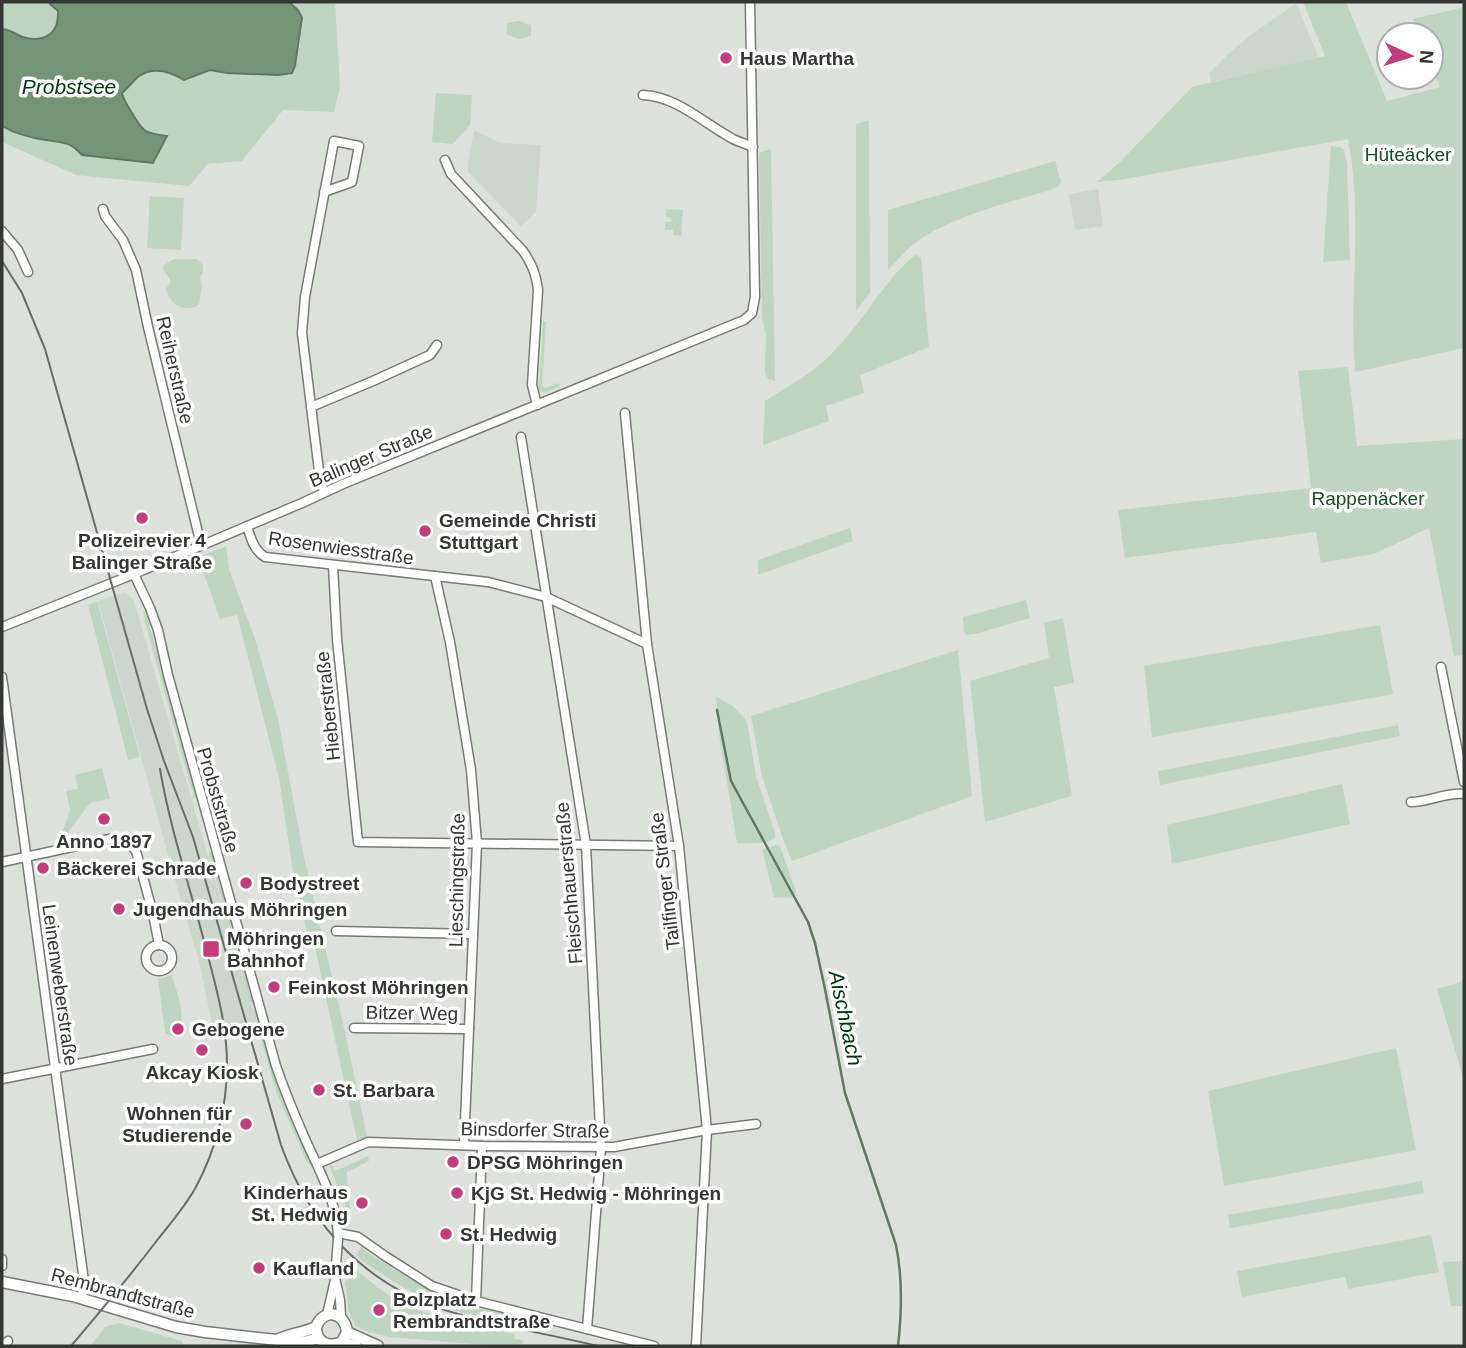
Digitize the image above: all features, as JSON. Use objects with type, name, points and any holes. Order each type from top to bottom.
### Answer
[{"type":"street","points":[[643,95],[658,95],[735,140],[754,147],[750,2]]},
{"type":"street","points":[[324,192],[352,182],[359,146],[334,141],[324,192],[308,276],[303,321],[311,407],[324,492]]},
{"type":"street","name":"Balinger Straße","points":[[2,627],[744,320],[752,313],[755,298],[754,147]]},
{"type":"street","points":[[445,160],[451,174],[523,251],[536,275],[538,290],[531,385],[537,405]]},
{"type":"street","name":"Reiherstraße","points":[[103,209],[105,216],[123,240],[136,271],[201,545]]},
{"type":"street","points":[[2,231],[18,250],[28,272]]},
{"type":"street","points":[[311,407],[430,355],[437,345]]},
{"type":"street","name":"Tailfinger Straße","points":[[625,414],[647,643],[679,846],[707,1130],[696,1346]]},
{"type":"street","name":"Fleischhauerstraße","points":[[521,437],[586,845],[601,1148],[587,1329]]},
{"type":"street","name":"Rosenwiesstraße","points":[[247,526],[252,542],[265,557],[488,582],[546,597],[647,643]]},
{"type":"street","name":"Hieberstraße","points":[[332,566],[337,643],[358,842],[477,843]]},
{"type":"street","name":"Probststraße","points":[[134,574],[158,630],[174,699],[276,1066],[335,1212],[338,1236],[335,1277],[327,1315]]},
{"type":"street","name":"Lieschingstraße","points":[[435,576],[450,642],[471,770],[477,843],[464,1145]]},
{"type":"street","points":[[1441,667],[1464,782]]},
{"type":"street","name":"Leinenweberstraße","points":[[2,677],[84,1282],[82,1298]]},
{"type":"street","points":[[1411,802],[1456,793],[1464,794]]},
{"type":"street","points":[[2,862],[114,838],[127,841],[136,851],[151,903],[159,946]]},
{"type":"street","points":[[477,843],[679,846]]},
{"type":"street","points":[[336,931],[473,934]]},
{"type":"street","name":"Bitzer Weg","points":[[355,1028],[468,1029]]},
{"type":"street","points":[[2,1079],[153,1049]]},
{"type":"street","name":"Binsdorfer Straße","points":[[317,1164],[368,1142],[601,1148],[757,1124]]},
{"type":"street","points":[[476,1301],[482,1146]]},
{"type":"street","points":[[338,1236],[358,1237],[432,1286],[476,1301],[654,1346]]},
{"type":"street","points":[[2,1259],[2,1266]]},
{"type":"street","name":"Probststraße","points":[[335,1277],[341,1317]]},
{"type":"street","name":"Rembrandtstraße","points":[[2,1282],[82,1298],[176,1327],[287,1343],[303,1342],[317,1333],[325,1344],[331,1346],[342,1342],[356,1346]]},
{"type":"street","points":[[317,1333],[318,1321],[327,1315],[336,1315],[341,1317],[347,1326],[342,1342]]},
{"type":"street","points":[[347,1332],[377,1346],[386,1346]]},
{"type":"shaded area","points":[[1296,3],[1319,58],[1211,82],[1209,73],[1228,54]]},
{"type":"shaded area","points":[[474,130],[500,143],[541,145],[536,212],[521,226],[468,172]]},
{"type":"shaded area","points":[[1098,189],[1103,226],[1075,230],[1069,194]]},
{"type":"shaded area","name":"Möhringen Bahnhof","points":[[125,592],[134,601],[256,1021],[215,1031],[212,1024],[199,961],[98,601]]},
{"type":"green space","points":[[2,2],[52,2],[58,11],[56,27],[48,34],[35,39],[2,29]]},
{"type":"green space","points":[[289,2],[335,2],[340,86],[334,112],[283,110],[242,161],[208,164],[189,186],[76,175],[2,142],[2,126],[29,137],[66,143],[82,155],[153,134],[139,127],[124,101],[122,92],[151,71],[168,73],[184,80],[210,70],[278,75],[292,73],[300,44],[302,20],[299,11]]},
{"type":"green space","name":"Hüteäcker","points":[[1303,2],[1346,2],[1375,72],[1375,91],[1383,91],[1387,101],[1425,91],[1445,91],[1445,21],[1413,19],[1464,7],[1464,348],[1355,372],[1355,197],[1348,139],[1097,182],[1120,162],[1192,87],[1325,56]]},
{"type":"green space","points":[[519,21],[531,25],[531,36],[519,39],[506,34],[507,23]]},
{"type":"green space","points":[[436,93],[472,95],[470,125],[453,144],[432,142]]},
{"type":"green space","points":[[869,120],[870,293],[856,311],[856,124]]},
{"type":"green space","points":[[1331,146],[1344,150],[1347,163],[1350,260],[1323,262]]},
{"type":"green space","points":[[771,149],[775,381],[768,379],[765,373],[759,153]]},
{"type":"green space","points":[[1055,161],[1061,182],[1056,188],[946,225],[915,243],[888,270],[888,210]]},
{"type":"green space","points":[[150,196],[184,198],[181,250],[147,248]]},
{"type":"green space","points":[[666,209],[683,210],[681,236],[673,235],[673,230],[665,230],[665,222],[671,222],[671,218],[666,217]]},
{"type":"green space","points":[[915,255],[921,257],[929,347],[860,375],[864,393],[826,406],[829,421],[763,445],[765,401],[828,357],[890,281]]},
{"type":"green space","points":[[174,259],[196,259],[203,265],[199,305],[183,308],[174,303],[168,295],[166,289],[171,281],[163,269],[164,265]]},
{"type":"green space","points":[[546,321],[542,386],[545,388],[558,383],[561,386],[544,393],[539,388],[543,322]]},
{"type":"green space","name":"Rappenäcker","points":[[1348,367],[1357,446],[1464,439],[1464,655],[1454,656],[1429,528],[1374,554],[1321,563],[1316,532],[1125,558],[1118,510],[1311,488],[1298,371]]},
{"type":"green space","points":[[850,528],[853,541],[758,575],[758,560]]},
{"type":"green space","points":[[226,546],[229,569],[256,642],[278,719],[304,857],[367,1137],[357,1140],[312,934],[307,933],[292,866],[279,778],[237,615],[220,619],[198,557]]},
{"type":"green space","points":[[1026,600],[1030,618],[975,634],[966,635],[964,632],[963,617]]},
{"type":"green space","points":[[97,601],[140,757],[128,760],[88,605]]},
{"type":"green space","points":[[143,609],[197,796],[194,799],[145,622]]},
{"type":"green space","points":[[1063,618],[1074,683],[1054,687],[1072,796],[985,822],[970,681],[1049,658],[1044,623]]},
{"type":"green space","points":[[1380,625],[1393,694],[1152,737],[1144,666]]},
{"type":"green space","points":[[958,650],[972,796],[792,861],[762,776],[751,716]]},
{"type":"green space","points":[[716,696],[734,707],[746,720],[756,776],[775,833],[775,838],[767,842],[737,843],[719,734]]},
{"type":"green space","points":[[1398,725],[1400,736],[1160,785],[1158,771]]},
{"type":"green space","points":[[102,768],[110,799],[90,803],[60,840],[70,810],[66,791],[78,789],[75,775]]},
{"type":"green space","points":[[1342,784],[1350,824],[1172,864],[1167,825]]},
{"type":"green space","points":[[780,846],[796,892],[791,898],[774,897],[762,850]]},
{"type":"green space","points":[[212,850],[254,1003],[250,1001],[209,854]]},
{"type":"green space","points":[[172,975],[182,1020],[178,1034],[171,1036],[165,1032],[158,979]]},
{"type":"green space","points":[[1464,981],[1464,1081],[1437,989]]},
{"type":"green space","points":[[255,1009],[280,1093],[311,1164],[307,1163],[277,1094],[253,1012]]},
{"type":"green space","points":[[1396,1048],[1416,1150],[1224,1186],[1208,1091]]},
{"type":"green space","points":[[368,1156],[369,1161],[347,1172],[349,1227],[345,1204],[329,1165],[331,1164],[335,1171]]},
{"type":"green space","points":[[1422,1181],[1424,1193],[1230,1228],[1228,1215]]},
{"type":"green space","points":[[1431,1235],[1439,1272],[1348,1289],[1345,1277],[1242,1297],[1237,1271]]},
{"type":"green space","points":[[361,1246],[371,1255],[437,1295],[529,1319],[524,1327],[462,1312],[427,1300],[390,1280],[356,1256]]},
{"type":"green space","points":[[1464,1261],[1464,1306],[1451,1306],[1443,1262]]},
{"type":"green space","points":[[353,1268],[390,1296],[410,1307],[454,1321],[515,1334],[515,1339],[523,1340],[522,1346],[390,1337],[368,1332],[356,1326],[349,1313],[345,1283]]},
{"type":"green space","points":[[119,1323],[182,1341],[184,1345],[90,1346],[105,1327]]},
{"type":"water","name":"Probstsee","points":[[289,2],[302,18],[295,66],[292,73],[278,75],[210,70],[184,80],[162,71],[145,73],[122,93],[142,128],[167,136],[153,163],[82,155],[66,143],[29,137],[2,126],[2,29],[28,38],[45,37],[52,32],[57,22],[58,11],[50,4]]},
{"type":"waterway","name":"Aischbach","points":[[717,710],[731,781],[808,922],[815,943],[845,1093],[896,1245],[901,1295],[898,1346]]},
{"type":"tram line","points":[[2,261],[22,293],[45,349],[147,709],[193,837],[281,1145],[309,1203],[327,1229],[348,1252],[371,1272],[397,1289],[458,1314],[598,1346]]},
{"type":"tram line","points":[[71,1346],[135,1269],[192,1194],[215,1143],[225,1096],[227,1051],[216,986],[170,817],[160,769]]},
{"type":"place","name":"Haus Martha","points":[[726,58]]},
{"type":"place","name":"Polizeirevier 4 Balinger Straße","points":[[142,518]]},
{"type":"place","name":"Gemeinde Christi Stuttgart","points":[[425,531]]},
{"type":"place","name":"Anno 1897","points":[[104,819]]},
{"type":"place","name":"Bäckerei Schrade","points":[[43,868]]},
{"type":"place","name":"Bodystreet","points":[[246,883]]},
{"type":"place","name":"Jugendhaus Möhringen","points":[[119,909]]},
{"type":"place","name":"Möhringen Bahnhof","points":[[211,949]]},
{"type":"place","name":"Feinkost Möhringen","points":[[274,987]]},
{"type":"place","name":"Gebogene","points":[[178,1029]]},
{"type":"place","name":"Akcay Kiosk","points":[[202,1050]]},
{"type":"place","name":"St. Barbara","points":[[319,1090]]},
{"type":"place","name":"Wohnen für Studierende","points":[[246,1124]]},
{"type":"place","name":"DPSG Möhringen","points":[[453,1162]]},
{"type":"place","name":"KjG St. Hedwig - Möhringen","points":[[457,1193]]},
{"type":"place","name":"Kinderhaus St. Hedwig","points":[[362,1203]]},
{"type":"place","name":"St. Hedwig","points":[[446,1234]]},
{"type":"place","name":"Kaufland","points":[[259,1268]]},
{"type":"place","name":"Bolzplatz Rembrandtstraße","points":[[379,1310]]}]
